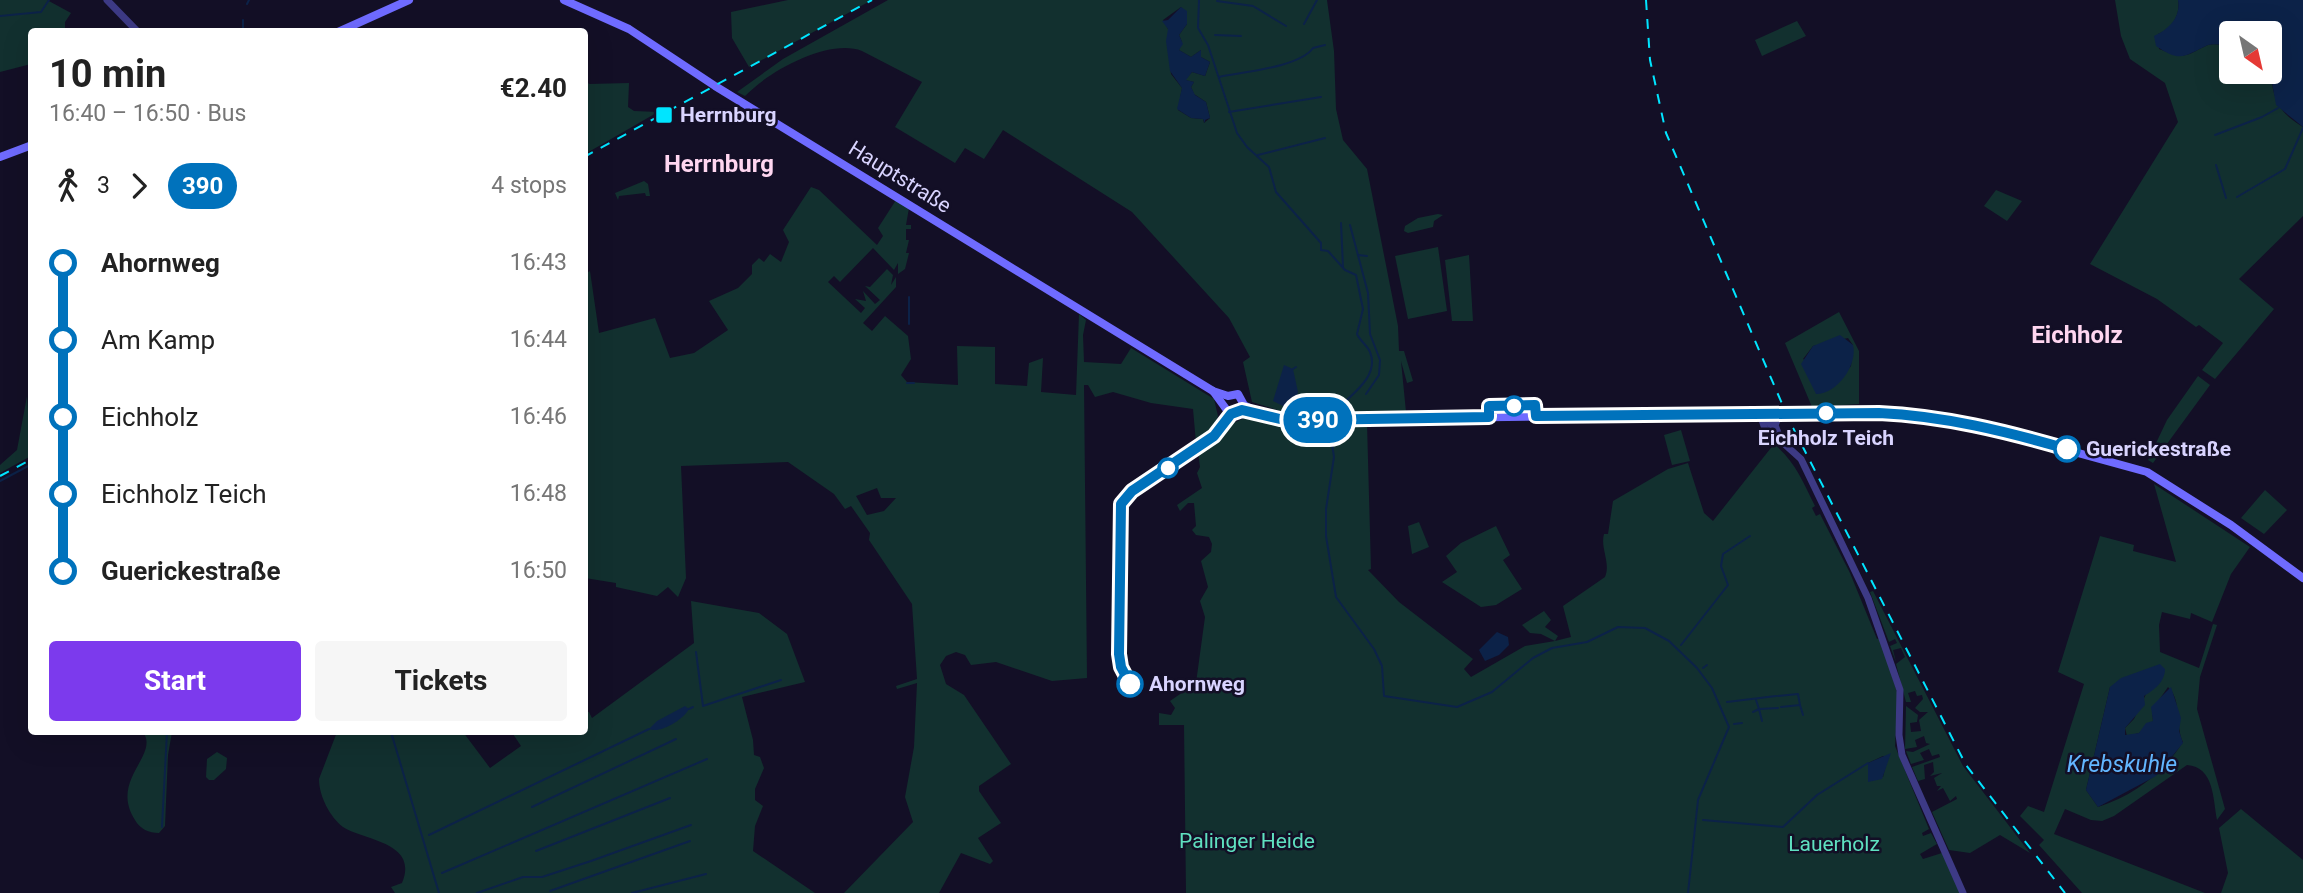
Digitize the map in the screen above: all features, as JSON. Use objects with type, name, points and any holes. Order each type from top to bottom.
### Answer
[{"type":"main road","points":[[347,28],[409,0]]},
{"type":"main road","name":"Hauptstraße","points":[[564,0],[629,29],[715,86],[1226,399],[1229,413],[1243,408],[1289,420],[1862,412],[1935,418],[2000,430],[2144,471],[2231,525],[2303,578]]},
{"type":"main road","points":[[0,157],[28,146]]},
{"type":"main road","name":"Hauptstraße","points":[[1226,399],[1239,395],[1243,408]]},
{"type":"street","points":[[107,0],[134,28]]},
{"type":"street","points":[[1762,414],[1765,429],[1780,438],[1804,466],[1868,598],[1900,690],[1899,735],[1902,755],[1963,893]]},
{"type":"street","points":[[1780,414],[1775,425],[1780,438]]},
{"type":"green space","points":[[0,0],[47,0],[71,13],[65,22],[65,28],[28,28],[28,65],[0,72]]},
{"type":"green space","points":[[788,0],[872,0],[749,67],[732,38],[731,12]]},
{"type":"green space","points":[[888,0],[1327,0],[1334,51],[1336,109],[1343,140],[1367,169],[1398,326],[1399,351],[1404,351],[1413,381],[1407,383],[1401,361],[1406,412],[1290,414],[1252,402],[1243,362],[1250,357],[1229,318],[1132,212],[1003,130],[984,159],[965,148],[955,163],[895,127],[922,82],[862,51],[848,48],[817,53],[784,67],[745,96],[737,92],[783,59]],"holes":[[[1181,7],[1186,12],[1187,24],[1179,35],[1182,42],[1179,50],[1191,57],[1201,50],[1201,57],[1210,62],[1205,76],[1192,72],[1185,80],[1194,82],[1191,87],[1194,94],[1206,102],[1210,118],[1204,123],[1203,119],[1191,118],[1178,110],[1182,88],[1171,74],[1168,29],[1163,20]]]},
{"type":"green space","points":[[2115,0],[2178,0],[2178,11],[2174,20],[2167,29],[2158,34],[2159,49],[2180,55],[2189,54],[2210,44],[2219,45],[2219,84],[2272,84],[2282,110],[2303,127],[2303,216],[2239,279],[2274,309],[2215,379],[2202,370],[2223,343],[2157,299],[2090,264],[2178,122],[2165,83],[2130,59],[2121,36]]},
{"type":"green space","points":[[1797,21],[1806,36],[1762,56],[1755,40]]},
{"type":"green space","points":[[588,82],[629,83],[628,107],[634,111],[658,112],[588,152]]},
{"type":"green space","points":[[644,181],[648,184],[650,196],[645,193],[619,196],[618,200],[615,193]]},
{"type":"green space","points":[[811,187],[819,190],[877,245],[883,236],[878,228],[896,200],[909,208],[906,225],[911,225],[911,229],[906,229],[906,240],[909,240],[906,253],[909,253],[905,269],[898,274],[898,263],[894,270],[873,248],[840,282],[834,276],[828,282],[861,313],[865,308],[855,299],[866,301],[863,291],[875,304],[880,300],[865,286],[870,287],[887,269],[893,275],[891,285],[896,277],[896,287],[863,323],[872,331],[885,316],[908,336],[911,359],[901,375],[907,382],[958,385],[957,346],[995,347],[995,384],[1027,386],[1029,363],[1043,358],[1041,392],[1076,395],[1079,314],[1086,320],[1083,335],[1084,362],[1121,364],[1131,348],[1214,399],[1218,416],[1215,427],[1196,443],[1193,409],[1151,403],[1113,392],[1095,397],[1088,385],[1084,385],[1087,678],[1052,681],[996,662],[971,665],[965,655],[956,652],[946,656],[940,665],[946,684],[964,695],[1011,764],[979,786],[979,791],[1001,823],[978,838],[993,861],[990,864],[961,853],[939,893],[844,893],[913,822],[905,797],[914,747],[917,683],[897,689],[896,686],[917,679],[912,604],[869,540],[870,533],[851,506],[845,509],[834,494],[788,462],[681,466],[686,578],[678,597],[668,587],[657,596],[616,587],[616,583],[588,578],[588,272],[590,271],[599,333],[655,318],[670,358],[694,353],[728,330],[709,301],[738,288],[752,274],[752,265],[759,258],[764,262],[770,254],[781,262],[789,242],[783,230]],"holes":[[[877,488],[881,498],[896,498],[884,511],[867,515],[856,496]]]},
{"type":"green space","points":[[1996,190],[2022,201],[2007,221],[1984,206]]},
{"type":"green space","points":[[1443,215],[1434,221],[1433,227],[1408,233],[1404,231],[1405,226],[1418,218]]},
{"type":"green space","points":[[1438,247],[1447,311],[1408,319],[1395,256]]},
{"type":"green space","points":[[1469,255],[1473,321],[1452,321],[1445,260]]},
{"type":"green space","points":[[1839,312],[1859,351],[1859,404],[1812,407],[1785,343]],"holes":[[[1848,338],[1853,345],[1851,366],[1842,377],[1803,359],[1813,346]]]},
{"type":"green space","points":[[2198,376],[2210,385],[2153,463],[2148,460],[2167,420]]},
{"type":"green space","points":[[27,396],[28,458],[0,473],[0,465],[17,450]]},
{"type":"green space","points":[[1251,415],[1289,423],[1367,423],[1371,569],[1368,570],[1399,602],[1473,659],[1464,669],[1471,677],[1525,646],[1571,637],[1563,606],[1605,577],[1607,566],[1603,539],[1604,534],[1608,534],[1613,501],[1668,469],[1688,463],[1704,513],[1713,521],[1774,444],[1788,457],[1802,480],[1815,506],[1812,508],[1816,516],[1820,514],[1850,573],[1877,639],[1880,638],[1898,695],[1895,746],[1929,829],[1922,833],[1923,836],[1931,833],[1937,844],[1920,854],[1923,859],[1942,853],[1960,893],[1186,893],[1184,725],[1159,725],[1159,713],[1171,715],[1175,708],[1170,701],[1196,683],[1205,617],[1200,601],[1208,587],[1201,561],[1211,552],[1212,544],[1209,537],[1196,535],[1192,530],[1196,526],[1194,503],[1188,503],[1180,511],[1177,505],[1202,488],[1197,473],[1200,467],[1198,452],[1217,438],[1227,426]],"holes":[[[1883,756],[1888,757],[1883,777],[1868,776],[1868,763]]]},
{"type":"green space","points":[[1681,430],[1690,461],[1672,465],[1664,435]]},
{"type":"green space","points":[[2154,484],[2250,547],[2231,574],[2212,622],[2191,613],[2190,619],[2162,612],[2159,625],[2160,652],[2199,668],[2213,624],[2217,625],[2200,677],[2197,709],[2225,809],[2217,820],[2213,793],[2207,777],[2203,771],[2187,765],[2114,816],[2102,821],[2091,820],[2065,809],[2054,834],[2205,893],[2082,893],[2039,845],[2044,840],[2020,816],[2028,806],[2044,812],[2084,684],[2058,672],[2100,536],[2134,545],[2133,551],[2176,562]],"holes":[[[2110,687],[2146,694],[2134,719],[2125,728],[2127,736],[2139,733],[2153,721],[2152,710],[2168,687],[2177,705],[2183,742],[2147,782],[2098,807],[2086,790]]]},
{"type":"green space","points":[[2265,490],[2287,510],[2264,534],[2241,518]]},
{"type":"green space","points":[[1419,522],[1429,547],[1412,554],[1408,526]]},
{"type":"green space","points":[[1496,526],[1510,555],[1503,560],[1522,589],[1496,605],[1481,607],[1442,582],[1457,572],[1446,556],[1461,543]]},
{"type":"green space","points":[[1873,591],[1963,766],[2030,853],[2000,835],[1970,853],[1949,850],[1932,812],[1957,799],[1956,796],[1950,801],[1943,788],[1937,791],[1941,786],[1937,786],[1934,778],[1942,773],[1930,776],[1934,772],[1933,762],[1924,765],[1925,779],[1918,781],[1912,767],[1940,757],[1939,754],[1932,756],[1929,749],[1920,753],[1924,760],[1911,764],[1906,751],[1913,752],[1930,744],[1926,743],[1924,736],[1915,740],[1917,747],[1905,749],[1906,706],[1918,715],[1917,722],[1910,723],[1911,732],[1921,731],[1919,720],[1928,712],[1920,712],[1915,708],[1923,699],[1922,695],[1917,696],[1915,691],[1908,693],[1911,702],[1906,702],[1896,664],[1905,657],[1901,648],[1893,650],[1896,662],[1890,646],[1897,643],[1895,639],[1889,642],[1870,592]]},
{"type":"green space","points":[[691,601],[759,613],[787,634],[805,682],[742,697],[754,755],[760,757],[764,768],[755,789],[755,800],[763,806],[755,826],[753,851],[815,893],[395,893],[391,887],[402,883],[405,869],[403,859],[397,851],[343,827],[323,799],[319,779],[336,735],[465,735],[490,768],[521,746],[514,735],[588,735],[588,712],[592,718],[694,643]]},
{"type":"green space","points":[[1544,611],[1551,620],[1545,627],[1558,636],[1555,641],[1541,634],[1530,633],[1522,625]]},
{"type":"green space","points":[[144,735],[171,735],[165,826],[159,833],[139,826],[129,806],[131,781],[145,750]]},
{"type":"green space","points":[[217,752],[227,758],[226,769],[214,780],[209,780],[206,777],[207,759]]},
{"type":"green space","points":[[2241,809],[2303,860],[2303,893],[2221,893],[2228,873],[2219,828]]},
{"type":"water","points":[[2178,0],[2303,0],[2303,127],[2276,105],[2272,84],[2282,84],[2282,21],[2219,21],[2219,44],[2210,44],[2178,56],[2156,46],[2154,36],[2173,22]]},
{"type":"water","points":[[1181,7],[1187,11],[1187,24],[1179,35],[1183,44],[1179,50],[1191,57],[1201,50],[1201,57],[1210,62],[1205,76],[1192,72],[1186,80],[1194,82],[1191,87],[1195,95],[1206,102],[1210,118],[1205,120],[1205,123],[1203,119],[1191,118],[1177,109],[1182,88],[1170,71],[1166,41],[1168,29],[1162,21],[1168,20]]},
{"type":"water","points":[[1840,335],[1853,345],[1854,353],[1849,369],[1838,384],[1824,393],[1816,394],[1801,364],[1813,346]]},
{"type":"water","points":[[1284,365],[1293,369],[1298,392],[1295,404],[1285,407],[1273,401]]},
{"type":"water","points":[[1497,632],[1508,637],[1509,645],[1499,655],[1485,661],[1479,650]]},
{"type":"water","name":"Krebskuhle","points":[[2160,664],[2165,669],[2163,678],[2144,696],[2145,705],[2125,728],[2125,735],[2139,733],[2146,723],[2153,721],[2151,707],[2171,687],[2181,718],[2179,731],[2183,743],[2156,776],[2098,807],[2086,790],[2110,687],[2121,678]]},
{"type":"water","points":[[685,706],[689,709],[677,721],[659,730],[649,729],[657,721]]},
{"type":"water","points":[[1891,753],[1882,779],[1868,782],[1868,763]]},
{"type":"waterway","points":[[0,16],[41,12],[49,0]]},
{"type":"waterway","points":[[247,4],[249,0]]},
{"type":"waterway","points":[[1199,0],[1198,28],[1208,45],[1237,133],[1247,147],[1269,167],[1276,192],[1321,243],[1321,250],[1328,251],[1345,270],[1356,275],[1363,309],[1357,334],[1370,352],[1371,371],[1360,387],[1332,415]]},
{"type":"waterway","points":[[1304,24],[1317,0]]},
{"type":"waterway","points":[[1217,1],[1253,6],[1286,26]]},
{"type":"waterway","points":[[243,20],[243,28]]},
{"type":"waterway","points":[[1215,35],[1241,36]]},
{"type":"waterway","points":[[1219,77],[1284,64],[1296,60],[1313,48],[1325,45]]},
{"type":"waterway","points":[[1229,112],[1321,97]]},
{"type":"waterway","points":[[2215,135],[2278,108]]},
{"type":"waterway","points":[[2237,197],[2285,169],[2303,128]]},
{"type":"waterway","points":[[1258,155],[1325,138]]},
{"type":"waterway","points":[[2216,165],[2226,198]]},
{"type":"waterway","points":[[1341,223],[1343,267]]},
{"type":"waterway","points":[[1350,225],[1368,293],[1370,334],[1380,360],[1379,375],[1366,394]]},
{"type":"waterway","points":[[1358,255],[1367,256]]},
{"type":"waterway","points":[[909,297],[909,324]]},
{"type":"waterway","points":[[907,383],[914,383]]},
{"type":"waterway","points":[[1329,424],[1334,457],[1326,509],[1326,536],[1336,597],[1374,649],[1382,666],[1384,696],[1457,707],[1492,692],[1533,658],[1552,648],[1587,642],[1618,627],[1645,628],[1669,641],[1697,668],[1712,688],[1729,727],[1698,800],[1688,893]]},
{"type":"waterway","points":[[0,481],[28,466]]},
{"type":"waterway","points":[[1681,645],[1728,585],[1721,566],[1723,554],[1750,536]]},
{"type":"waterway","points":[[696,652],[703,706],[781,680]]},
{"type":"waterway","points":[[1703,668],[1707,665]]},
{"type":"waterway","points":[[1778,696],[1798,694],[1800,705]]},
{"type":"waterway","points":[[1727,702],[1776,696]]},
{"type":"waterway","points":[[1756,700],[1759,709],[1778,708]]},
{"type":"waterway","points":[[1781,707],[1800,705],[1803,715]]},
{"type":"waterway","points":[[689,709],[693,707]]},
{"type":"waterway","points":[[1753,712],[1759,709],[1762,721]]},
{"type":"waterway","points":[[1734,724],[1742,723]]},
{"type":"waterway","points":[[429,835],[649,729]]},
{"type":"waterway","points":[[162,827],[167,735]]},
{"type":"waterway","points":[[392,735],[439,893]]},
{"type":"waterway","points":[[532,807],[676,739]]},
{"type":"waterway","points":[[442,873],[707,759]]},
{"type":"waterway","points":[[1703,820],[1783,827],[1817,795],[1868,763]]},
{"type":"waterway","points":[[536,851],[670,798]]},
{"type":"waterway","points":[[477,893],[523,877],[542,877],[691,825]]},
{"type":"waterway","points":[[550,891],[690,841]]},
{"type":"waterway","points":[[632,893],[706,874]]},
{"type":"railway","points":[[588,155],[872,0]]},
{"type":"railway","points":[[1646,0],[1650,60],[1666,133],[1789,420],[1966,765],[2065,893]]},
{"type":"railway","points":[[0,476],[28,461]]},
{"type":"bus line","name":"390","points":[[1130,684],[1121,667],[1119,654],[1120,511],[1123,499],[1214,436],[1231,414],[1242,410],[1289,420],[1489,417],[1489,406],[1526,405],[1535,405],[1536,416],[1862,412],[1926,416],[1984,427],[2067,449]]},
{"type":"place","name":"Herrnburg","points":[[664,115]]},
{"type":"place","name":"Eichholz Teich","points":[[1826,413]]},
{"type":"place","name":"Guerickestraße","points":[[2067,449]]},
{"type":"place","name":"Ahornweg","points":[[1130,684]]},
{"type":"district","name":"Herrnburg","points":[[719,164]]},
{"type":"district","name":"Eichholz","points":[[2077,335]]},
{"type":"park label","name":"Palinger Heide","points":[[1247,841]]},
{"type":"park label","name":"Lauerholz","points":[[1834,844]]}]
